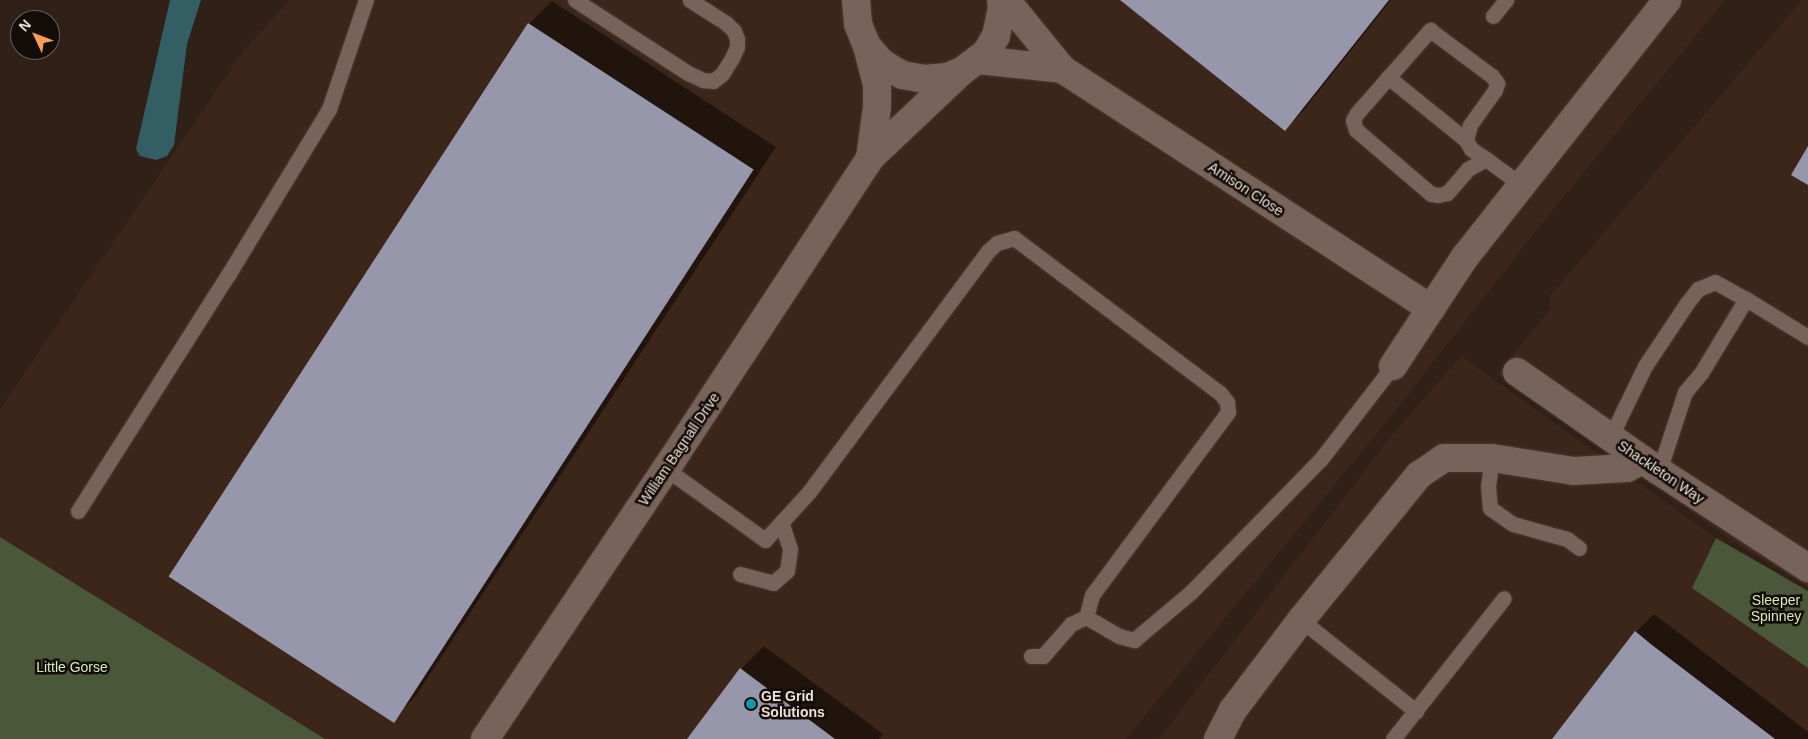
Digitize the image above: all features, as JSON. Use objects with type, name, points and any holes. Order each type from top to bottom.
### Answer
[{"type":"street","points":[[843,0],[860,23],[882,63],[902,74],[924,80],[947,77],[970,66]]},
{"type":"street","name":"William Bagnall Drive","points":[[485,739],[666,469],[870,158],[986,53],[996,36],[1002,8],[1001,0]]},
{"type":"street","name":"Amison Close","points":[[1006,0],[1062,69],[1430,309]]},
{"type":"street","points":[[1393,366],[1465,257],[1520,184],[1667,0]]},
{"type":"street","name":"William Bagnall Drive","points":[[860,23],[877,85],[877,107],[870,158]]},
{"type":"street","name":"Amison Close","points":[[970,66],[1062,69]]},
{"type":"street","name":"Shackleton Way","points":[[1517,372],[1610,438],[1808,568]]},
{"type":"street","points":[[1218,739],[1233,710],[1301,620],[1420,475],[1444,458],[1492,458],[1574,471],[1651,465]]},
{"type":"lane","points":[[78,511],[228,275],[329,109],[366,0]]},
{"type":"lane","points":[[575,0],[688,73],[703,80],[713,81],[722,74],[732,58],[737,47],[737,39],[734,31],[726,23],[690,0]]},
{"type":"lane","points":[[1493,16],[1506,0]]},
{"type":"lane","points":[[1466,140],[1470,125],[1495,90],[1497,83],[1492,76],[1430,30],[1353,120],[1356,130],[1431,194],[1447,193],[1468,169],[1486,159]]},
{"type":"lane","points":[[1388,77],[1466,140],[1471,149],[1520,184]]},
{"type":"lane","points":[[666,469],[765,540],[809,492],[988,251],[997,243],[1014,238],[1220,393],[1227,402],[1228,412],[1092,595],[1086,617]]},
{"type":"lane","points":[[1610,438],[1645,366],[1687,302],[1698,289],[1715,282],[1746,298],[1808,336]]},
{"type":"lane","points":[[1651,465],[1685,392],[1701,373],[1746,298]]},
{"type":"lane","points":[[1086,617],[1118,636],[1134,640],[1191,592],[1321,459],[1393,366]]},
{"type":"lane","points":[[1492,458],[1488,486],[1490,508],[1513,524],[1567,539],[1579,548]]},
{"type":"lane","points":[[740,574],[773,583],[787,572],[790,550],[781,522]]},
{"type":"lane","points":[[1393,739],[1504,598]]},
{"type":"lane","points":[[1031,656],[1043,656],[1070,624],[1086,617]]},
{"type":"lane","points":[[1301,620],[1416,711]]},
{"type":"shaded area","points":[[290,0],[1725,0],[1547,217],[1387,421],[1126,739],[325,739],[0,537],[0,409],[244,50]]},
{"type":"shaded area","points":[[1802,0],[1808,0],[1808,587],[1729,539],[1497,374],[1551,308],[1550,296]]},
{"type":"shaded area","points":[[1461,356],[1716,538],[1693,588],[1808,668],[1808,739],[1159,739],[1393,434]]},
{"type":"green space","name":"Little Gorse","points":[[0,537],[325,739],[0,739]]},
{"type":"green space","name":"Sleeper Spinney","points":[[1716,538],[1808,591],[1808,668],[1692,588]]},
{"type":"water","points":[[170,0],[201,0],[187,44],[174,145],[167,156],[156,160],[140,156],[136,149]]},
{"type":"building","points":[[1120,0],[1389,0],[1285,131]]},
{"type":"building","points":[[528,23],[754,170],[394,723],[169,577]]},
{"type":"building","points":[[1808,146],[1808,185],[1791,175]]},
{"type":"building","points":[[1635,631],[1652,645],[1775,739],[1552,739]]},
{"type":"building","name":"GE Grid Solutions","points":[[740,668],[835,739],[687,739]]},
{"type":"place","name":"GE Grid Solutions","points":[[751,704]]}]
